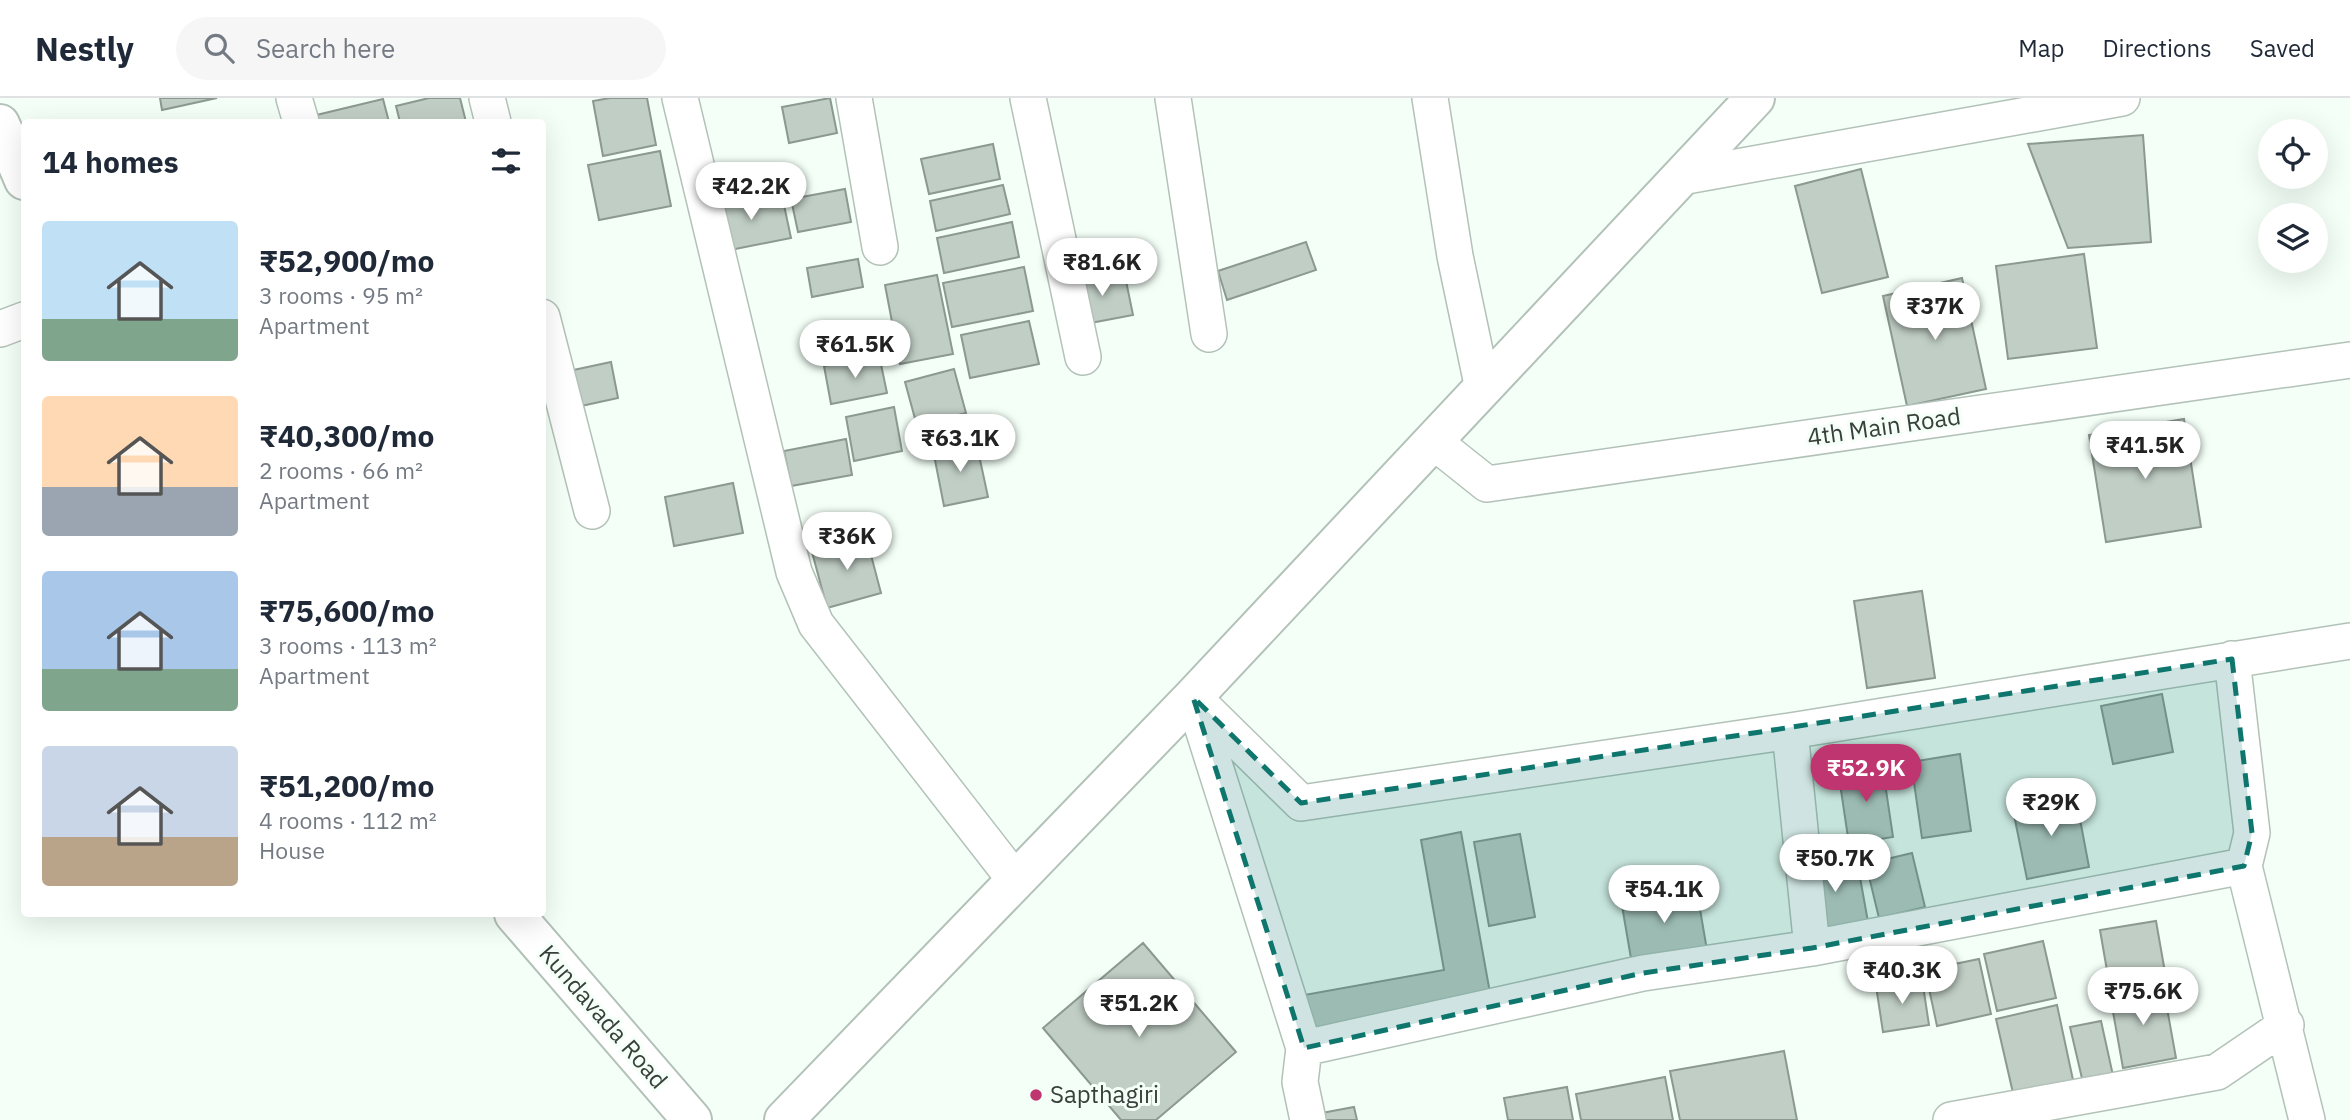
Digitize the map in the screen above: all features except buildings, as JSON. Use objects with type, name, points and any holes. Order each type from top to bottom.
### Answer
[{"type":"street","points":[[294,98],[300,119]]},
{"type":"street","points":[[487,98],[492,119]]},
{"type":"street","points":[[680,98],[794,572],[816,624],[1016,881]]},
{"type":"street","points":[[854,98],[880,247]]},
{"type":"street","points":[[1028,98],[1083,357]]},
{"type":"street","points":[[1173,98],[1209,334]]},
{"type":"street","points":[[1430,98],[1455,256],[1483,388]]},
{"type":"street","points":[[784,1120],[1194,697],[1755,98]]},
{"type":"street","points":[[1681,177],[2122,98]]},
{"type":"street","points":[[0,124],[21,173]]},
{"type":"street","points":[[0,329],[21,321]]},
{"type":"street","points":[[546,333],[592,511]]},
{"type":"street","name":"4th Main Road","points":[[1433,441],[1487,484],[2350,360]]},
{"type":"street","points":[[1194,697],[1301,803],[1790,731],[2350,641]]},
{"type":"street","points":[[2232,659],[2252,833],[2245,866],[2286,1025],[2307,1120]]},
{"type":"street","points":[[1194,697],[1304,1048],[1300,1082],[1308,1120]]},
{"type":"street","points":[[1790,731],[1812,948]]},
{"type":"street","points":[[1304,1048],[1643,973],[1812,948],[2245,866]]},
{"type":"street","name":"Kundavada Road","points":[[517,917],[692,1120]]},
{"type":"street","points":[[1951,1120],[2217,1072],[2286,1025]]},
{"type":"highlighted area","points":[[2232,659],[2252,833],[2244,866],[1812,948],[1643,973],[1304,1048],[1193,697],[1301,803]]},
{"type":"place","name":"Sapthagiri","points":[[1036,1095]]}]
